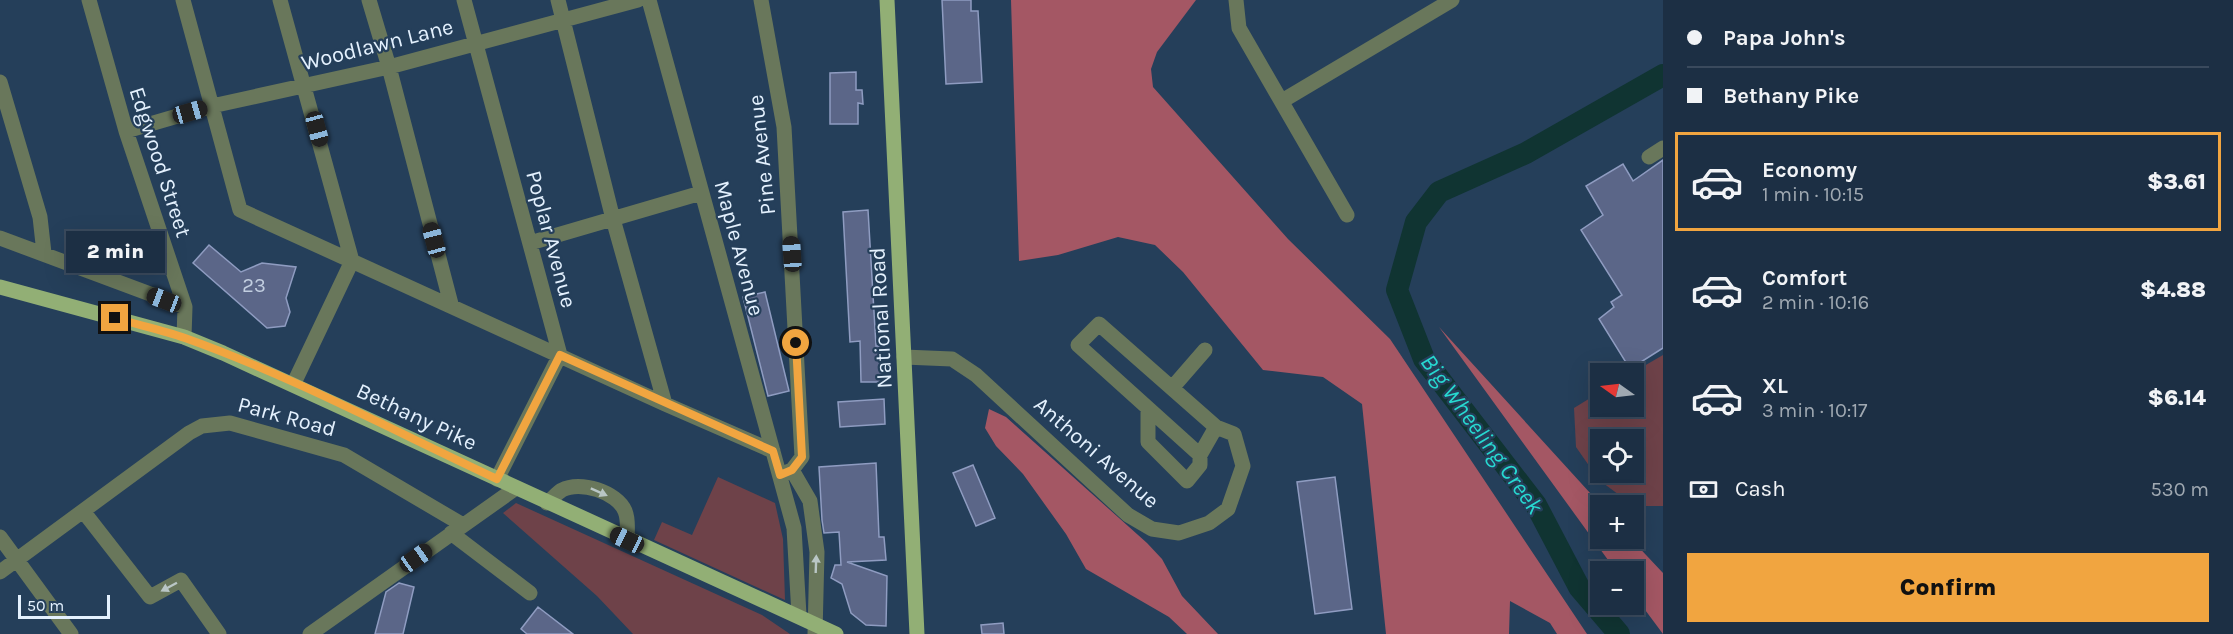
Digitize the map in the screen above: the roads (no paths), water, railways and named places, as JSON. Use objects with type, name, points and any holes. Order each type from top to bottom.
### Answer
[{"type":"main road","name":"National Road","points":[[887,0],[918,634]]},
{"type":"main road","name":"Bethany Pike","points":[[0,287],[184,337],[294,383],[627,540],[799,615],[814,628],[836,634]]},
{"type":"street","name":"Edgwood Street","points":[[89,0],[126,131],[184,307],[184,337]]},
{"type":"street","points":[[183,0],[240,210],[773,451]]},
{"type":"street","points":[[280,0],[352,261],[294,383]]},
{"type":"street","points":[[369,0],[389,67],[451,304]]},
{"type":"street","name":"Poplar Avenue","points":[[464,0],[560,355]]},
{"type":"street","points":[[558,0],[614,219],[665,404]]},
{"type":"street","name":"Woodlawn Lane","points":[[126,131],[212,106],[389,67],[638,0]]},
{"type":"street","name":"Maple Avenue","points":[[649,0],[773,451],[786,472],[794,528],[799,615]]},
{"type":"street","name":"Pine Avenue","points":[[761,0],[784,127],[802,457],[786,472]]},
{"type":"street","points":[[1236,0],[1239,28],[1347,214]]},
{"type":"street","points":[[1282,101],[1452,0]]},
{"type":"street","points":[[0,82],[40,218],[44,253]]},
{"type":"street","points":[[1649,157],[1663,148]]},
{"type":"street","points":[[530,243],[701,193]]},
{"type":"street","points":[[0,238],[184,307]]},
{"type":"street","points":[[1148,409],[1148,442],[1187,481],[1200,465],[1200,455],[1216,427],[1099,324],[1078,345],[1200,455]]},
{"type":"street","points":[[1172,388],[1205,350]]},
{"type":"street","points":[[497,479],[560,355]]},
{"type":"street","name":"Anthoni Avenue","points":[[904,357],[951,359],[976,375],[1128,514],[1152,530],[1179,533],[1209,523],[1228,509],[1243,466],[1234,434],[1216,427]]},
{"type":"street","name":"Park Road","points":[[0,572],[189,433],[202,426],[230,423],[344,455],[457,529],[530,593]]},
{"type":"street","points":[[786,472],[810,501],[817,552],[814,628]]},
{"type":"street","points":[[547,503],[562,490],[575,486],[590,488],[613,498],[624,508],[627,519],[627,540]]},
{"type":"street","points":[[310,634],[516,488]]},
{"type":"street","points":[[83,511],[150,597],[181,580],[219,634]]},
{"type":"street","points":[[0,537],[71,634]]},
{"type":"waterway","name":"Big Wheeling Creek","points":[[1619,634],[1579,587],[1536,505],[1424,359],[1397,290],[1416,222],[1439,192],[1526,153],[1663,75]]}]
